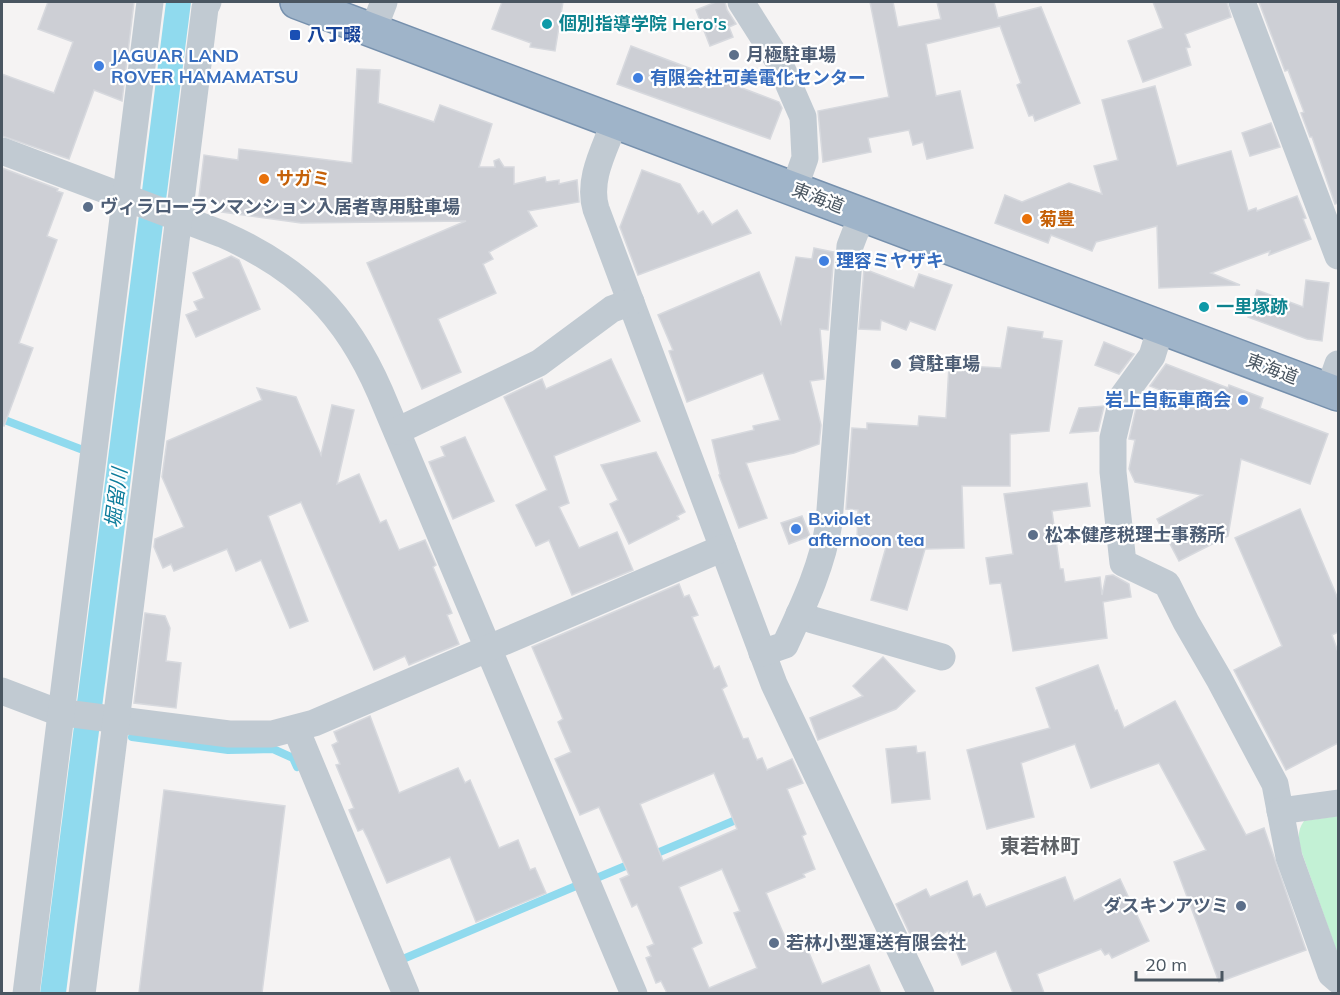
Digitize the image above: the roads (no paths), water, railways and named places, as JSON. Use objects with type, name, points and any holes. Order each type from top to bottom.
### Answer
[{"type":"highway","name":"東海道","points":[[297,2],[379,16],[615,121],[1161,327],[1335,383]]},
{"type":"street","points":[[26,993],[65,713],[130,199],[150,2]]},
{"type":"street","points":[[82,993],[112,719],[175,217],[208,2]]},
{"type":"street","points":[[741,2],[778,62],[803,117],[805,158],[794,189]]},
{"type":"street","points":[[1242,2],[1338,256]]},
{"type":"street","points":[[615,121],[595,179],[592,197],[779,695],[921,993]]},
{"type":"street","points":[[2,151],[249,246],[297,277],[338,318],[355,341],[369,366],[634,993]]},
{"type":"street","points":[[762,653],[785,645],[819,569],[829,523],[850,246],[862,215]]},
{"type":"street","points":[[397,431],[539,363],[612,309],[631,302]]},
{"type":"street","points":[[1161,327],[1152,356],[1123,396],[1113,438],[1113,472],[1123,563],[1167,584],[1275,784],[1289,857],[1331,974],[1338,980]]},
{"type":"street","points":[[2,691],[65,713],[229,734],[272,734],[296,729],[723,548]]},
{"type":"street","points":[[799,614],[942,657]]},
{"type":"street","points":[[296,729],[406,993]]},
{"type":"street","points":[[1280,811],[1338,803]]},
{"type":"water","name":"堀留川","points":[[166,2],[191,2],[66,993],[40,994]]},
{"type":"waterway","points":[[2,419],[83,450]]},
{"type":"waterway","points":[[132,737],[228,750],[273,749],[293,758],[297,767]]},
{"type":"waterway","points":[[650,856],[743,817]]},
{"type":"waterway","points":[[599,877],[635,862]]},
{"type":"waterway","points":[[403,959],[576,886]]},
{"type":"place","name":"個別指導学院 Hero's","points":[[547,24]]},
{"type":"place","name":"八丁畷","points":[[295,35]]},
{"type":"place","name":"月極駐車場","points":[[734,55]]},
{"type":"place","name":"JAGUAR LAND ROVER HAMAMATSU","points":[[99,66]]},
{"type":"place","name":"有限会社可美電化センター","points":[[638,78]]},
{"type":"place","name":"サガミ","points":[[264,179]]},
{"type":"place","name":"ヴィラローランマンション入居者専用駐車場","points":[[88,207]]},
{"type":"place","name":"菊豊","points":[[1027,219]]},
{"type":"place","name":"理容ミヤザキ","points":[[824,261]]},
{"type":"place","name":"一里塚跡","points":[[1204,307]]},
{"type":"place","name":"貸駐車場","points":[[896,364]]},
{"type":"place","name":"岩上自転車商会","points":[[1243,400]]},
{"type":"place","name":"B.violet afternoon tea","points":[[796,529]]},
{"type":"place","name":"松本健彦税理士事務所","points":[[1033,535]]},
{"type":"place","name":"ダスキンアツミ","points":[[1241,906]]},
{"type":"place","name":"若林小型運送有限会社","points":[[774,943]]},
{"type":"district","name":"東若林町","points":[[1040,846]]}]
